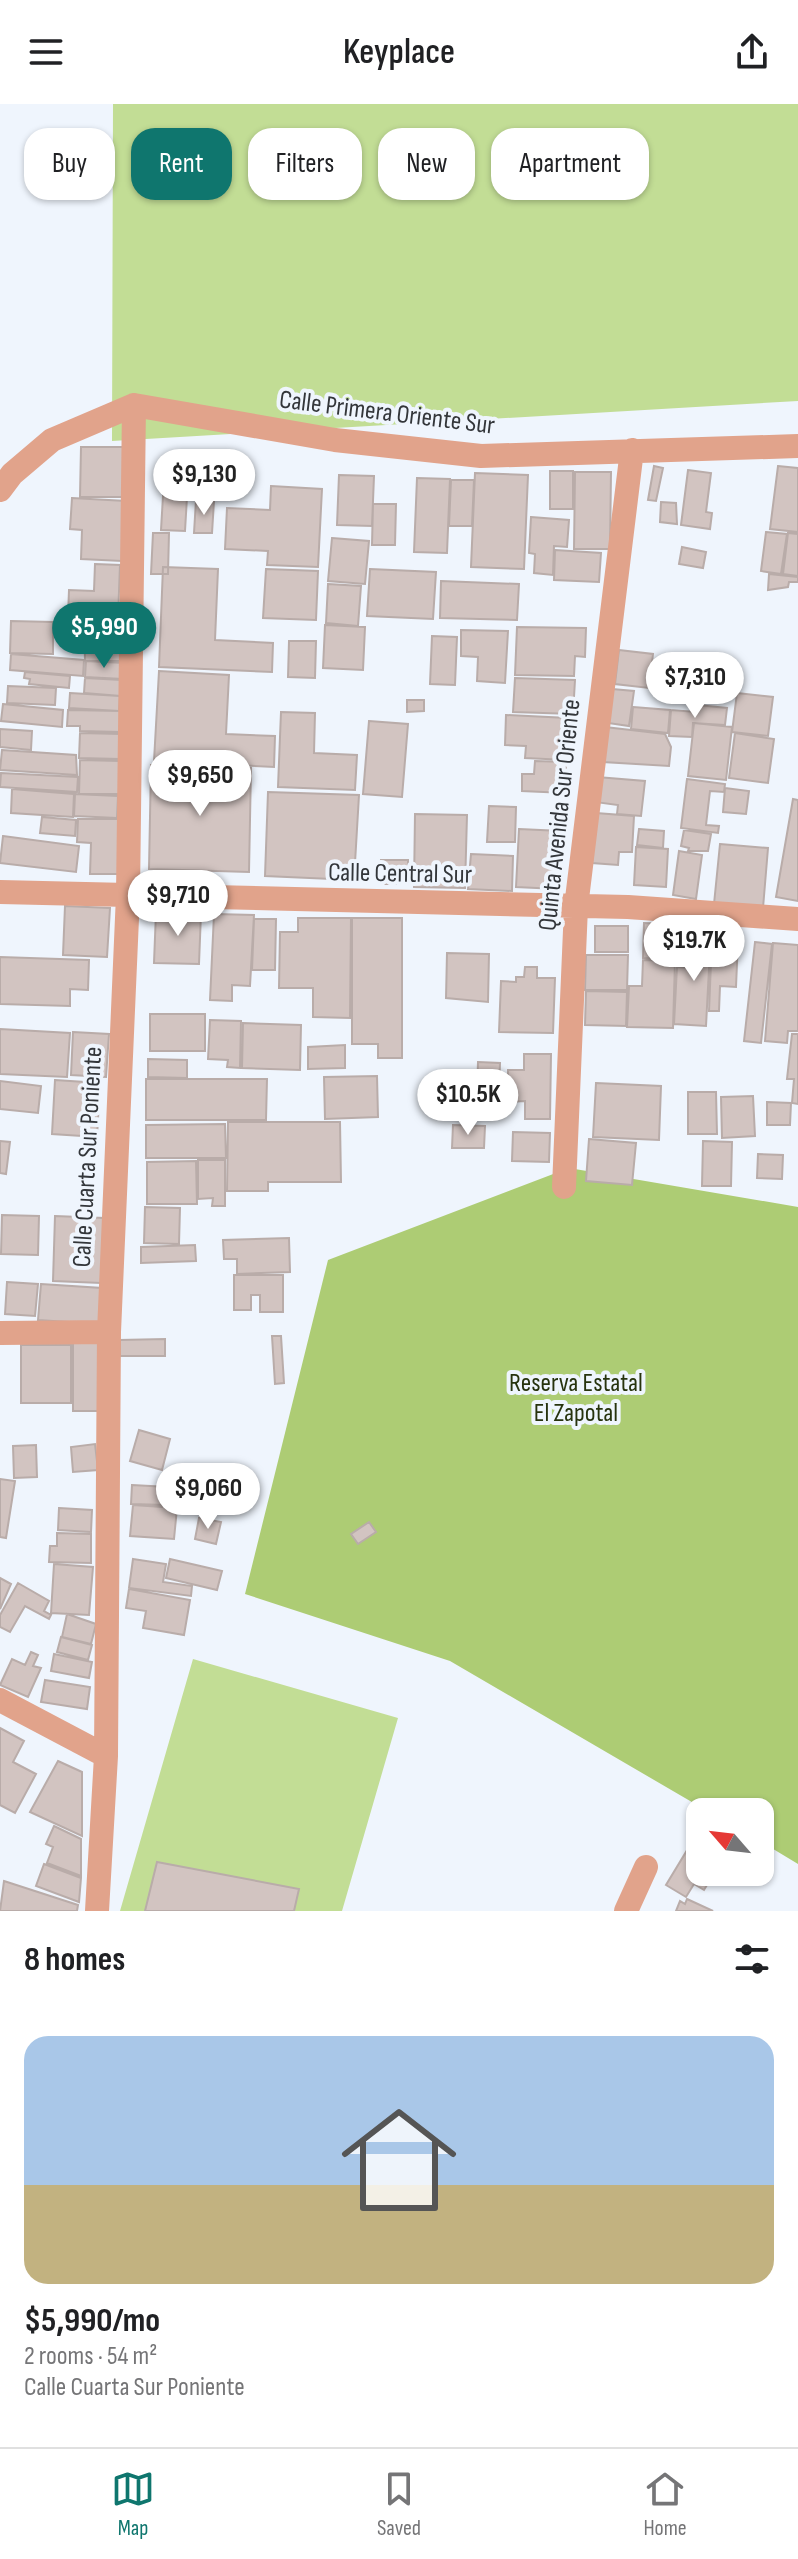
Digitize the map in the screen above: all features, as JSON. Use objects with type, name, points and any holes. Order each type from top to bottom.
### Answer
[{"type":"street","name":"Calle Primera Oriente Sur","points":[[134,405],[335,440],[481,456],[798,446]]},
{"type":"street","points":[[0,490],[12,474],[52,440],[134,405]]},
{"type":"street","name":"Calle Cuarta Sur Poniente","points":[[97,1911],[106,1756],[109,1332],[128,895],[134,405]]},
{"type":"street","name":"Quinta Avenida Sur Oriente","points":[[564,1187],[576,907],[632,450]]},
{"type":"street","name":"Calle Central Sur","points":[[0,892],[687,910],[798,919]]},
{"type":"street","points":[[0,1333],[109,1332]]},
{"type":"street","points":[[0,1700],[106,1756]]},
{"type":"street","points":[[626,1911],[646,1867]]},
{"type":"green space","points":[[113,104],[798,104],[798,401],[112,441]]},
{"type":"green space","name":"Reserva Estatal El Zapotal","points":[[569,1168],[798,1207],[798,1864],[774,1849],[774,1798],[686,1799],[450,1661],[245,1594],[328,1260]]},
{"type":"green space","points":[[193,1659],[398,1718],[342,1911],[120,1911]]},
{"type":"building","points":[[81,447],[125,447],[124,497],[80,497]]},
{"type":"building","points":[[654,466],[663,468],[656,501],[648,500]]},
{"type":"building","points":[[778,466],[798,468],[798,532],[770,529]]},
{"type":"building","points":[[688,470],[711,473],[706,512],[712,513],[710,529],[681,525]]},
{"type":"building","points":[[550,471],[573,471],[573,509],[550,509]]},
{"type":"building","points":[[575,472],[611,472],[610,549],[574,549]]},
{"type":"building","points":[[475,473],[528,475],[524,569],[471,567]]},
{"type":"building","points":[[339,475],[374,476],[372,526],[337,525]]},
{"type":"building","points":[[417,478],[450,479],[447,553],[414,552]]},
{"type":"building","points":[[451,480],[474,480],[472,526],[449,526]]},
{"type":"building","points":[[271,486],[322,489],[318,567],[267,565],[268,551],[225,549],[227,508],[270,510]]},
{"type":"building","points":[[163,496],[187,497],[185,531],[161,530]]},
{"type":"building","points":[[72,498],[126,501],[122,561],[81,559],[82,530],[70,529]]},
{"type":"building","points":[[196,500],[214,501],[212,533],[194,533]]},
{"type":"building","points":[[661,502],[676,503],[677,524],[660,522]]},
{"type":"building","points":[[373,504],[396,504],[395,545],[372,545]]},
{"type":"building","points":[[531,517],[569,520],[567,547],[554,546],[553,575],[534,573],[535,554],[529,553]]},
{"type":"building","points":[[766,532],[787,534],[781,574],[761,571]]},
{"type":"building","points":[[153,533],[169,533],[168,574],[151,574]]},
{"type":"building","points":[[788,533],[798,534],[798,576],[783,574]]},
{"type":"building","points":[[332,538],[369,541],[365,584],[328,581]]},
{"type":"building","points":[[682,547],[706,552],[703,568],[679,564]]},
{"type":"building","points":[[555,550],[601,553],[599,582],[554,580]]},
{"type":"building","points":[[95,564],[120,565],[118,618],[68,616],[69,590],[94,591]]},
{"type":"building","points":[[163,567],[218,569],[215,640],[273,643],[272,672],[159,667]]},
{"type":"building","points":[[266,569],[318,571],[316,620],[263,618]]},
{"type":"building","points":[[370,569],[436,572],[433,619],[367,616]]},
{"type":"building","points":[[769,574],[798,577],[798,582],[768,590]]},
{"type":"building","points":[[441,581],[519,584],[517,620],[440,618]]},
{"type":"building","points":[[328,584],[361,586],[358,626],[326,623]]},
{"type":"building","points":[[84,619],[122,619],[123,661],[85,661]]},
{"type":"building","points":[[11,621],[53,622],[53,654],[10,653]]},
{"type":"building","points":[[325,625],[365,627],[363,670],[323,668]]},
{"type":"building","points":[[517,627],[586,628],[585,657],[575,656],[574,676],[515,675]]},
{"type":"building","points":[[461,630],[508,631],[505,683],[477,681],[478,657],[461,656]]},
{"type":"building","points":[[432,636],[457,637],[455,685],[430,684]]},
{"type":"building","points":[[289,641],[316,641],[315,678],[288,677]]},
{"type":"building","points":[[619,650],[653,654],[649,688],[615,684]]},
{"type":"building","points":[[11,654],[84,660],[83,676],[10,670]]},
{"type":"building","points":[[689,660],[737,663],[735,692],[710,691],[711,677],[702,677],[702,692],[687,691]]},
{"type":"building","points":[[86,661],[124,663],[123,679],[85,677]]},
{"type":"building","points":[[159,671],[229,675],[226,734],[275,736],[274,767],[154,761]]},
{"type":"building","points":[[25,672],[70,676],[69,688],[29,684],[30,679],[24,678]]},
{"type":"building","points":[[85,678],[122,680],[121,696],[84,693]]},
{"type":"building","points":[[515,678],[575,680],[573,714],[513,712]]},
{"type":"building","points":[[8,686],[56,688],[55,705],[7,703]]},
{"type":"building","points":[[612,689],[634,691],[629,726],[608,723]]},
{"type":"building","points":[[70,693],[120,696],[119,711],[69,708]]},
{"type":"building","points":[[737,693],[773,697],[768,736],[732,732]]},
{"type":"building","points":[[407,700],[424,700],[424,711],[407,712]]},
{"type":"building","points":[[3,704],[63,710],[62,727],[1,721]]},
{"type":"building","points":[[697,705],[727,708],[725,725],[693,723],[692,737],[669,736],[671,710],[696,712]]},
{"type":"building","points":[[633,707],[670,710],[668,733],[631,729]]},
{"type":"building","points":[[68,710],[121,711],[120,732],[80,731],[80,726],[67,726]]},
{"type":"building","points":[[281,712],[315,713],[314,753],[357,755],[355,790],[278,787]]},
{"type":"building","points":[[506,715],[568,718],[566,760],[525,758],[526,746],[505,745]]},
{"type":"building","points":[[369,721],[408,724],[402,797],[363,794]]},
{"type":"building","points":[[694,723],[732,727],[726,780],[688,776]]},
{"type":"building","points":[[605,727],[665,734],[671,747],[669,766],[603,762]]},
{"type":"building","points":[[0,729],[32,731],[31,750],[0,747]]},
{"type":"building","points":[[80,733],[121,734],[120,759],[79,758]]},
{"type":"building","points":[[735,733],[774,739],[768,783],[729,778]]},
{"type":"building","points":[[2,750],[76,755],[77,775],[0,770]]},
{"type":"building","points":[[80,760],[120,761],[120,794],[79,794]]},
{"type":"building","points":[[535,761],[566,762],[565,793],[522,791],[522,774],[534,774]]},
{"type":"building","points":[[151,765],[251,768],[249,872],[149,869]]},
{"type":"building","points":[[1,773],[78,777],[77,792],[0,787]]},
{"type":"building","points":[[597,777],[645,781],[641,816],[617,814],[618,805],[595,802]]},
{"type":"building","points":[[687,779],[725,784],[724,792],[710,791],[706,825],[719,826],[718,833],[681,828]]},
{"type":"building","points":[[725,788],[749,791],[746,814],[723,812]]},
{"type":"building","points":[[12,789],[74,794],[73,817],[11,813]]},
{"type":"building","points":[[268,792],[359,795],[354,880],[265,876]]},
{"type":"building","points":[[75,794],[118,796],[117,818],[74,816]]},
{"type":"building","points":[[793,799],[798,800],[798,901],[776,897]]},
{"type":"building","points":[[489,806],[516,807],[515,842],[487,842]]},
{"type":"building","points":[[596,813],[634,816],[632,852],[619,852],[618,865],[592,863]]},
{"type":"building","points":[[415,814],[467,815],[465,888],[414,887]]},
{"type":"building","points":[[42,817],[76,820],[75,836],[40,833]]},
{"type":"building","points":[[78,819],[120,819],[118,874],[90,874],[91,843],[77,842]]},
{"type":"building","points":[[519,829],[561,831],[557,889],[516,887]]},
{"type":"building","points":[[639,829],[664,831],[663,848],[637,845]]},
{"type":"building","points":[[684,830],[711,834],[708,851],[688,851],[689,848],[681,846]]},
{"type":"building","points":[[3,836],[79,846],[76,872],[0,863]]},
{"type":"building","points":[[720,844],[768,848],[763,908],[714,904]]},
{"type":"building","points":[[636,847],[668,849],[666,887],[634,885]]},
{"type":"building","points":[[679,851],[702,855],[696,899],[673,895]]},
{"type":"building","points":[[471,854],[513,856],[512,891],[468,889]]},
{"type":"building","points":[[381,860],[408,860],[408,884],[382,884]]},
{"type":"building","points":[[65,906],[110,908],[107,957],[63,955]]},
{"type":"building","points":[[156,912],[201,913],[199,964],[154,963]]},
{"type":"building","points":[[214,914],[254,915],[250,986],[232,985],[232,1001],[210,1000]]},
{"type":"building","points":[[298,918],[351,918],[350,1018],[313,1017],[313,988],[279,988],[280,932],[298,932]]},
{"type":"building","points":[[352,918],[402,918],[402,1058],[378,1058],[378,1044],[352,1044]]},
{"type":"building","points":[[254,919],[276,919],[275,970],[252,970]]},
{"type":"building","points":[[644,923],[679,924],[677,960],[643,958]]},
{"type":"building","points":[[595,926],[628,926],[628,952],[595,952]]},
{"type":"building","points":[[692,930],[711,931],[706,1026],[674,1024],[677,967],[690,968]]},
{"type":"building","points":[[712,938],[738,939],[736,987],[720,986],[719,1011],[709,1011]]},
{"type":"building","points":[[755,942],[772,944],[761,1043],[744,1041]]},
{"type":"building","points":[[773,943],[798,945],[798,1031],[788,1031],[787,1043],[765,1041]]},
{"type":"building","points":[[447,953],[489,954],[488,1002],[446,998]]},
{"type":"building","points":[[586,955],[628,955],[627,990],[585,990]]},
{"type":"building","points":[[0,957],[89,960],[88,990],[70,989],[70,1006],[0,1004]]},
{"type":"building","points":[[643,960],[675,961],[673,1028],[627,1027],[629,986],[642,986]]},
{"type":"building","points":[[525,967],[537,967],[537,978],[555,978],[553,1033],[499,1032],[501,981],[516,982],[516,977],[524,977]]},
{"type":"building","points":[[586,991],[627,992],[626,1026],[585,1025]]},
{"type":"building","points":[[150,1014],[205,1014],[205,1051],[150,1051]]},
{"type":"building","points":[[210,1020],[241,1021],[240,1068],[227,1067],[228,1060],[208,1059]]},
{"type":"building","points":[[243,1023],[301,1025],[300,1070],[242,1068]]},
{"type":"building","points":[[0,1029],[70,1033],[67,1077],[0,1074]]},
{"type":"building","points":[[73,1032],[109,1034],[106,1077],[71,1075]]},
{"type":"building","points":[[792,1034],[798,1034],[798,1104],[792,1103],[794,1079],[787,1079]]},
{"type":"building","points":[[345,1045],[345,1068],[308,1069],[308,1047]]},
{"type":"building","points":[[524,1054],[551,1054],[550,1119],[525,1119],[525,1101],[508,1102],[508,1070],[524,1070]]},
{"type":"building","points":[[148,1059],[187,1060],[187,1078],[148,1077]]},
{"type":"building","points":[[478,1062],[500,1063],[499,1094],[477,1093]]},
{"type":"building","points":[[377,1076],[378,1117],[325,1119],[324,1077]]},
{"type":"building","points":[[146,1079],[267,1079],[266,1120],[146,1120]]},
{"type":"building","points":[[55,1080],[100,1083],[97,1137],[52,1134]]},
{"type":"building","points":[[0,1081],[41,1086],[38,1113],[0,1109]]},
{"type":"building","points":[[596,1083],[661,1086],[659,1140],[593,1137]]},
{"type":"building","points":[[688,1092],[716,1092],[717,1134],[688,1134]]},
{"type":"building","points":[[753,1096],[755,1136],[722,1138],[721,1097]]},
{"type":"building","points":[[767,1102],[791,1103],[790,1125],[767,1125]]},
{"type":"building","points":[[228,1122],[340,1122],[341,1182],[268,1182],[268,1191],[227,1191]]},
{"type":"building","points":[[225,1124],[226,1158],[146,1158],[146,1125]]},
{"type":"building","points":[[453,1125],[485,1126],[484,1148],[452,1148]]},
{"type":"building","points":[[513,1132],[550,1133],[549,1162],[512,1161]]},
{"type":"building","points":[[589,1139],[636,1143],[632,1185],[586,1181]]},
{"type":"building","points":[[0,1141],[10,1142],[6,1174],[0,1173]]},
{"type":"building","points":[[703,1141],[732,1142],[731,1186],[702,1186]]},
{"type":"building","points":[[758,1154],[783,1155],[782,1179],[757,1178]]},
{"type":"building","points":[[198,1160],[225,1160],[225,1206],[212,1206],[213,1198],[198,1199]]},
{"type":"building","points":[[196,1161],[197,1204],[147,1204],[147,1162]]},
{"type":"building","points":[[145,1207],[180,1208],[179,1244],[144,1243]]},
{"type":"building","points":[[2,1215],[39,1216],[38,1255],[1,1254]]},
{"type":"building","points":[[55,1216],[104,1218],[101,1283],[53,1281]]},
{"type":"building","points":[[289,1238],[290,1272],[237,1274],[237,1259],[224,1259],[223,1240]]},
{"type":"building","points":[[195,1245],[196,1261],[141,1263],[141,1247]]},
{"type":"building","points":[[234,1275],[283,1275],[283,1312],[260,1312],[260,1295],[251,1295],[251,1310],[234,1310]]},
{"type":"building","points":[[7,1282],[38,1284],[35,1316],[5,1314]]},
{"type":"building","points":[[41,1284],[102,1288],[99,1324],[38,1320]]},
{"type":"building","points":[[272,1336],[281,1336],[284,1383],[275,1384]]},
{"type":"building","points":[[165,1339],[165,1356],[120,1356],[120,1340]]},
{"type":"building","points":[[73,1342],[101,1342],[100,1411],[73,1411]]},
{"type":"building","points":[[21,1345],[71,1345],[71,1403],[21,1403]]},
{"type":"building","points":[[139,1430],[170,1439],[162,1470],[130,1461]]},
{"type":"building","points":[[95,1444],[98,1470],[73,1472],[71,1447]]},
{"type":"building","points":[[36,1445],[37,1477],[14,1478],[13,1446]]},
{"type":"building","points":[[0,1479],[15,1481],[6,1538],[0,1537]]},
{"type":"building","points":[[132,1485],[168,1487],[167,1505],[131,1504]]},
{"type":"building","points":[[133,1505],[177,1508],[174,1539],[130,1536]]},
{"type":"building","points":[[59,1508],[92,1510],[91,1532],[58,1530]]},
{"type":"building","points":[[199,1518],[221,1522],[216,1544],[195,1539]]},
{"type":"building","points":[[369,1522],[376,1532],[358,1544],[351,1534]]},
{"type":"building","points":[[57,1533],[91,1534],[91,1563],[49,1562],[50,1546],[57,1546]]},
{"type":"building","points":[[133,1559],[166,1564],[163,1582],[192,1586],[191,1596],[129,1588]]},
{"type":"building","points":[[170,1559],[222,1571],[217,1590],[166,1578]]},
{"type":"building","points":[[54,1564],[93,1567],[89,1615],[51,1613]]},
{"type":"building","points":[[0,1578],[11,1584],[0,1609]]},
{"type":"building","points":[[18,1583],[49,1601],[44,1611],[51,1615],[49,1619],[25,1606],[10,1632],[0,1627],[0,1615]]},
{"type":"building","points":[[129,1589],[190,1600],[184,1635],[143,1628],[146,1611],[126,1608]]},
{"type":"building","points":[[67,1614],[96,1624],[91,1644],[62,1637]]},
{"type":"building","points":[[61,1637],[92,1645],[88,1660],[57,1652]]},
{"type":"building","points":[[31,1652],[38,1655],[33,1666],[41,1668],[28,1697],[0,1685],[12,1659],[25,1665]]},
{"type":"building","points":[[54,1654],[92,1662],[89,1678],[51,1671]]},
{"type":"building","points":[[45,1680],[90,1687],[87,1709],[41,1702]]},
{"type":"building","points":[[0,1728],[24,1741],[13,1762],[36,1774],[15,1813],[0,1805]]},
{"type":"building","points":[[58,1761],[82,1772],[82,1836],[30,1812]]},
{"type":"building","points":[[54,1826],[81,1839],[81,1876],[47,1863],[53,1847],[46,1844]]},
{"type":"building","points":[[686,1852],[686,1886],[693,1886],[686,1897],[666,1885]]},
{"type":"building","points":[[157,1862],[299,1889],[294,1911],[145,1911]]},
{"type":"building","points":[[44,1864],[81,1878],[79,1902],[36,1886]]},
{"type":"building","points":[[4,1881],[78,1905],[77,1911],[0,1911]]},
{"type":"building","points":[[687,1899],[713,1911],[676,1911],[680,1901],[685,1904]]}]
